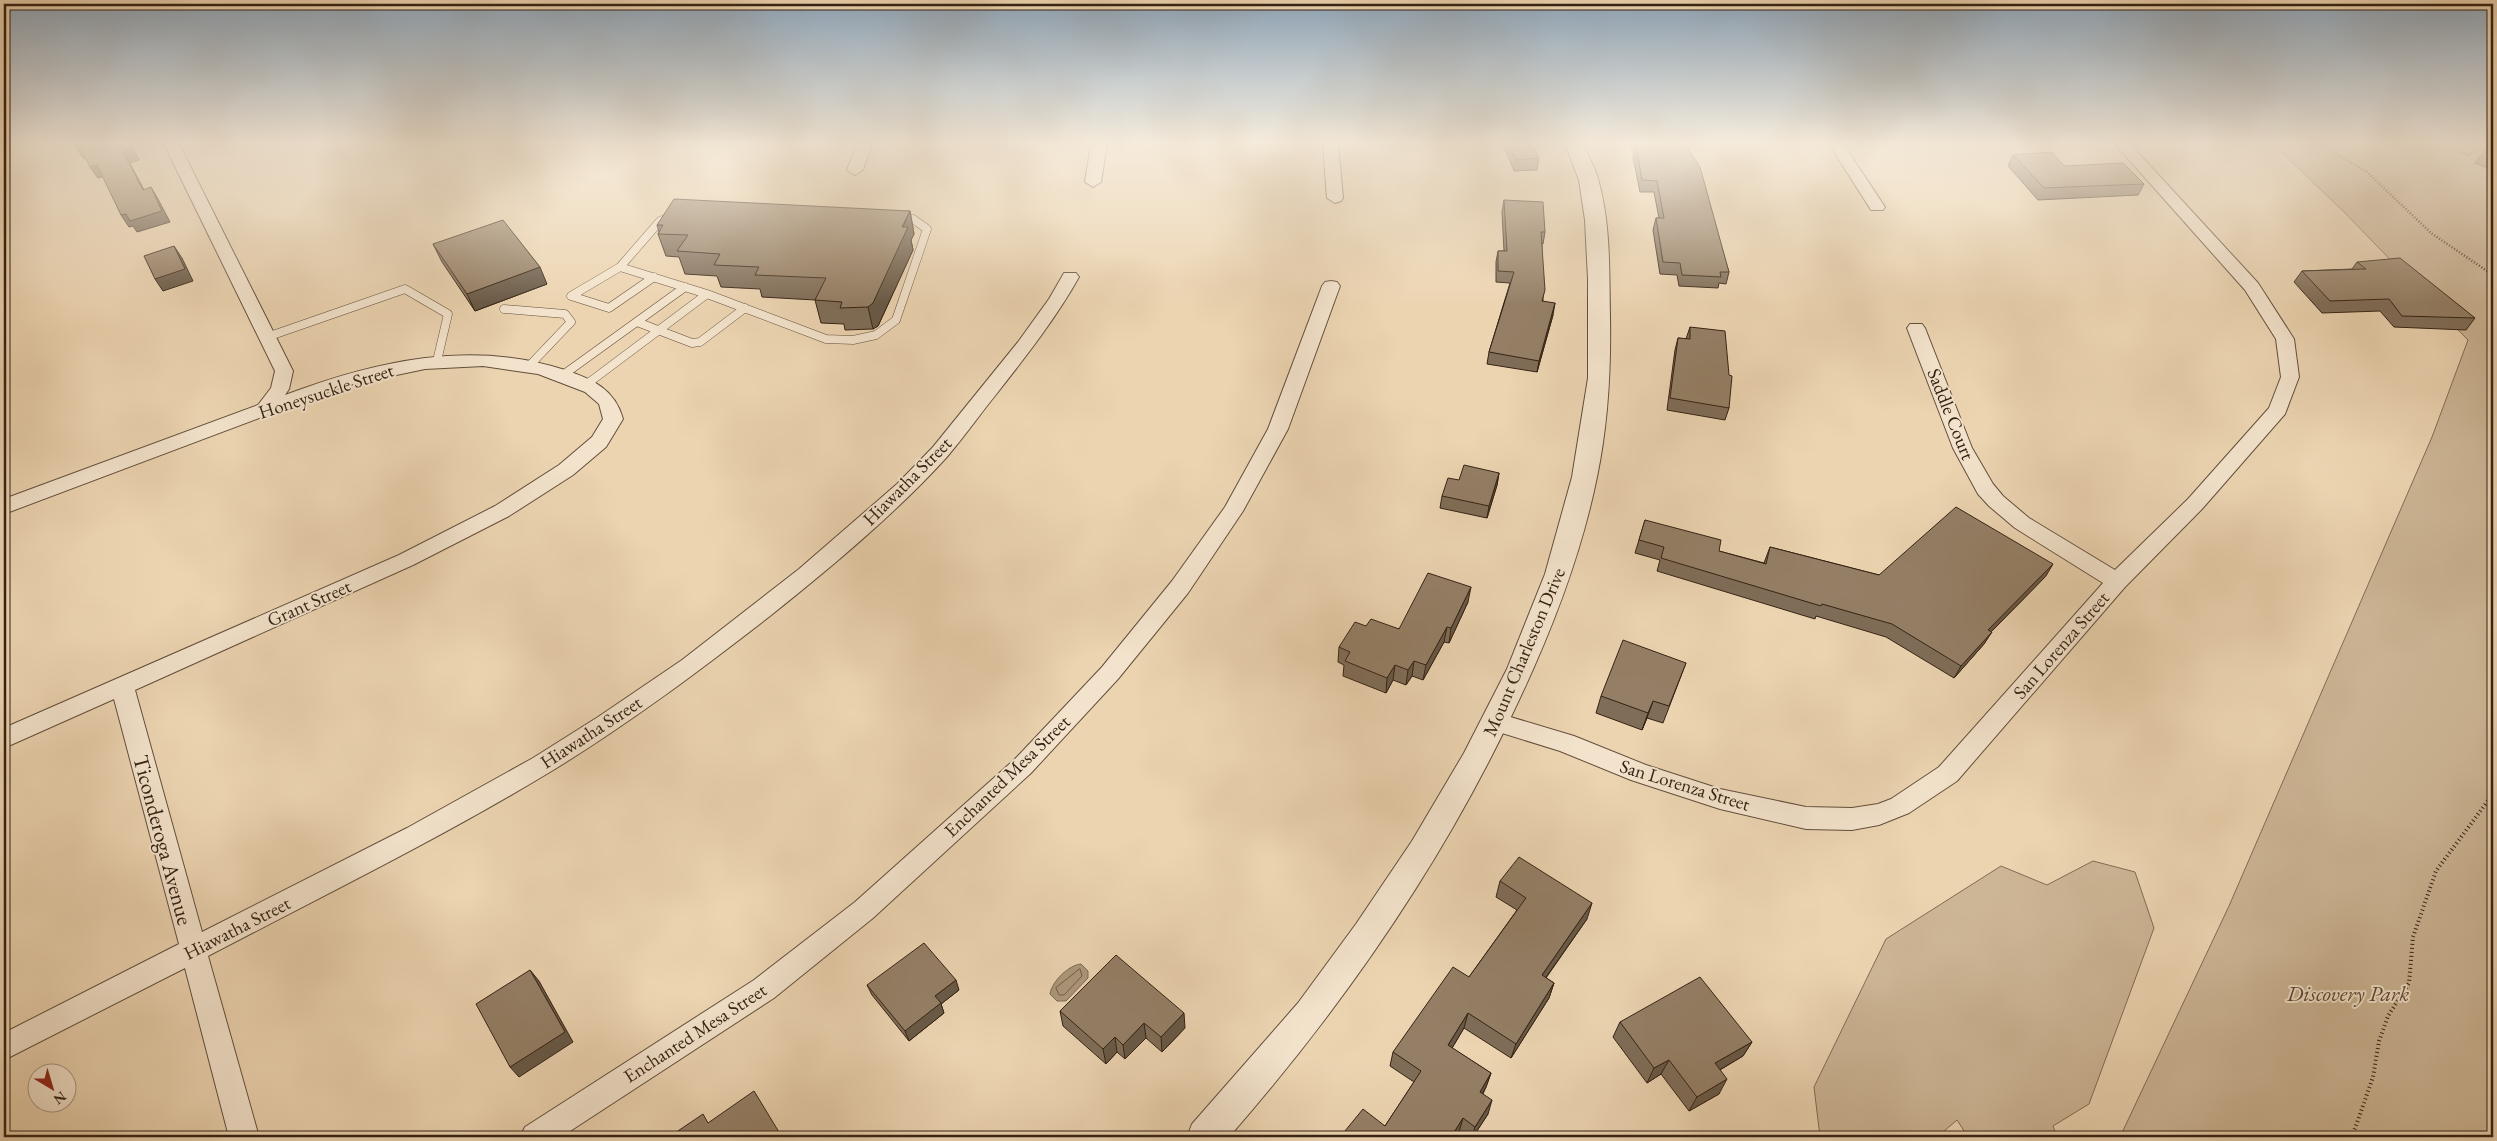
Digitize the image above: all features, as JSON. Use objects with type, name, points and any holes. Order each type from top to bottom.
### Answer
[{"type":"street","points":[[197,197],[284,370],[280,389],[265,409]]},
{"type":"street","name":"Mount Charleston Drive","points":[[1205,1137],[1309,1016],[1423,853],[1497,722],[1545,611],[1576,520],[1600,387],[1603,325],[1591,197]]},
{"type":"street","points":[[1871,197],[1877,207]]},
{"type":"street","name":"San Lorenza Street","points":[[1497,722],[1566,743],[1640,773],[1720,799],[1806,818],[1852,819],[1879,814],[1900,806],[1948,774],[2117,581],[2195,504],[2278,410],[2290,377],[2285,339],[2252,286],[2171,197]]},
{"type":"street","name":"Hiawatha Street","points":[[4,1047],[416,836],[541,765],[606,724],[690,666],[807,575],[910,483],[940,452],[1024,346],[1057,300],[1070,278]]},
{"type":"street","name":"Enchanted Mesa Street","points":[[535,1137],[764,989],[864,910],[1023,766],[1110,673],[1180,587],[1233,511],[1278,429],[1331,286]]},
{"type":"street","name":"Saddle Court","points":[[1916,328],[1941,390],[1953,427],[1969,463],[1996,500],[2022,523],[2117,581]]},
{"type":"street","name":"Honeysuckle Street","points":[[4,507],[338,382],[385,369],[437,361],[477,359],[530,366],[563,375],[596,388],[612,407],[613,419],[599,442]]},
{"type":"street","name":"Grant Street","points":[[4,738],[406,560],[502,511],[566,470],[599,442]]},
{"type":"street","name":"Ticonderoga Avenue","points":[[122,686],[244,1137]]},
{"type":"lane","points":[[654,277],[610,308],[570,296],[620,267],[660,221],[673,215]]},
{"type":"lane","points":[[620,267],[707,294],[826,339],[853,340],[876,335],[896,320],[927,229],[914,219],[886,216]]},
{"type":"lane","points":[[563,375],[685,287]]},
{"type":"lane","points":[[267,337],[405,289],[448,314],[437,361]]},
{"type":"lane","points":[[587,384],[707,294]]},
{"type":"lane","points":[[637,322],[692,343],[700,342],[744,308]]},
{"type":"lane","points":[[504,310],[565,314],[571,322],[530,366]]},
{"type":"path","points":[[2393,197],[2431,233],[2493,275]]},
{"type":"path","points":[[2352,1137],[2373,1077],[2379,1041],[2388,1016],[2409,983],[2414,937],[2436,871],[2493,794]]},
{"type":"green space","name":"Discovery Park","points":[[2329,197],[2493,197],[2493,1137],[2120,1137],[2229,906],[2432,437],[2468,340]]},
{"type":"green space","points":[[2093,861],[2135,872],[2154,928],[2089,1104],[2053,1126],[2057,1137],[1968,1137],[1957,1120],[1937,1137],[1820,1137],[1814,1087],[1886,939],[2001,866],[2047,885]]},
{"type":"water","points":[[1081,964],[1088,971],[1088,978],[1066,1001],[1057,1001],[1050,994],[1054,984],[1071,967]]},
{"type":"building","points":[[112,197],[156,197],[162,211],[130,221],[126,214],[121,215]]},
{"type":"building","points":[[1660,197],[1708,197],[1729,272],[1720,272],[1721,277],[1682,275],[1680,263],[1663,262],[1656,218],[1664,218]]},
{"type":"building","points":[[674,199],[910,211],[902,227],[908,227],[873,303],[868,307],[840,308],[842,302],[815,300],[826,278],[755,275],[759,267],[714,265],[720,254],[677,251],[688,235],[658,234],[663,225],[657,225]]},
{"type":"building","points":[[1504,200],[1543,202],[1545,232],[1541,232],[1545,290],[1542,301],[1555,303],[1539,361],[1489,352],[1514,272],[1498,271],[1498,251],[1507,251]]},
{"type":"building","points":[[503,220],[540,267],[467,294],[433,244]]},
{"type":"building","points":[[174,246],[185,269],[155,279],[144,256]]},
{"type":"building","points":[[2400,258],[2475,318],[2402,316],[2389,299],[2330,301],[2302,271],[2366,269],[2357,262]]},
{"type":"building","points":[[1690,327],[1725,331],[1729,375],[1732,376],[1729,408],[1670,398],[1678,338],[1690,339]]},
{"type":"building","points":[[1464,465],[1499,473],[1489,506],[1442,496],[1448,478],[1459,480]]},
{"type":"building","points":[[1956,507],[2053,564],[1988,630],[1992,632],[1961,666],[1892,624],[1822,604],[1821,606],[1661,558],[1664,547],[1639,540],[1645,520],[1721,540],[1719,551],[1766,564],[1770,547],[1879,575]]},
{"type":"building","points":[[1428,573],[1471,587],[1451,628],[1447,627],[1426,665],[1414,661],[1408,670],[1395,665],[1387,678],[1345,661],[1350,652],[1339,647],[1355,622],[1366,626],[1371,619],[1399,629]]},
{"type":"building","points":[[1623,640],[1686,663],[1669,706],[1653,701],[1648,713],[1601,696]]},
{"type":"building","points":[[1519,857],[1592,903],[1542,975],[1554,983],[1516,1044],[1468,1013],[1448,1045],[1491,1073],[1480,1092],[1492,1100],[1475,1127],[1463,1118],[1451,1137],[1340,1137],[1363,1109],[1385,1126],[1421,1071],[1393,1052],[1453,967],[1469,977],[1526,898],[1500,881]]},
{"type":"building","points":[[924,943],[956,980],[935,996],[941,1003],[905,1031],[867,985]]},
{"type":"building","points":[[1116,955],[1184,1013],[1161,1037],[1144,1023],[1123,1045],[1115,1037],[1103,1049],[1060,1011]]},
{"type":"building","points":[[530,970],[565,1032],[510,1067],[476,1004]]},
{"type":"building","points":[[1700,977],[1752,1042],[1715,1063],[1727,1079],[1697,1097],[1669,1060],[1654,1068],[1620,1022]]},
{"type":"building","points":[[754,1091],[782,1137],[669,1137],[703,1114],[708,1123]]}]
